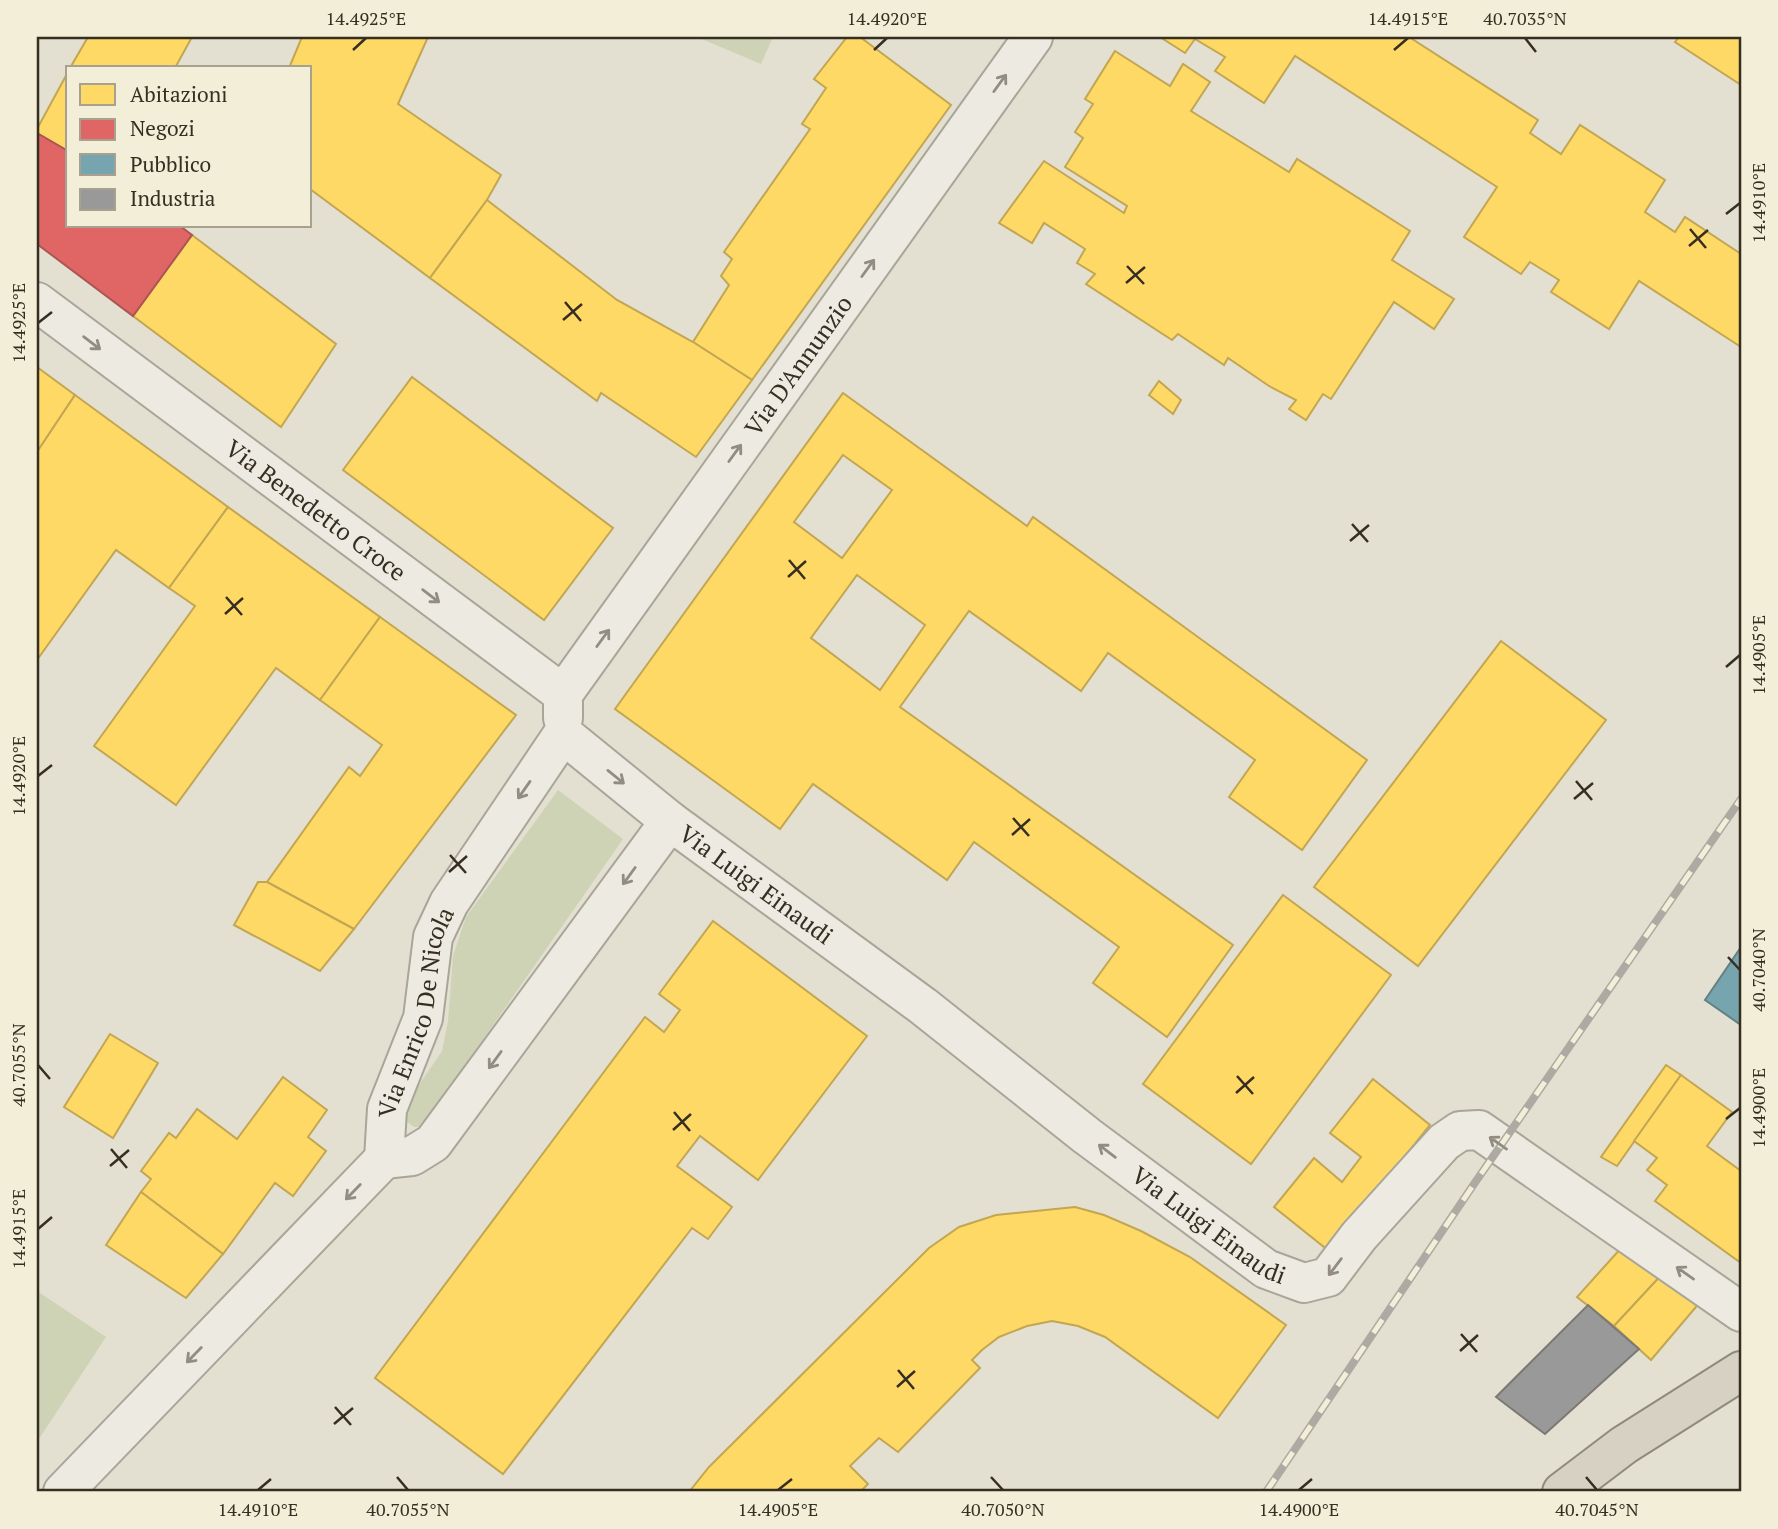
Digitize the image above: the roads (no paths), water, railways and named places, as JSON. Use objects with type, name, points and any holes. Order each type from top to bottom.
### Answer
[{"type":"highway","points":[[1562,1492],[1624,1446],[1738,1373]]},
{"type":"street","name":"Via D'Annunzio","points":[[563,694],[1033,37]]},
{"type":"street","name":"Via Benedetto Croce","points":[[37,302],[563,694]]},
{"type":"street","points":[[563,694],[563,734],[670,821]]},
{"type":"street","name":"Via Enrico De Nicola","points":[[563,734],[449,903],[433,937],[423,1018],[387,1109],[384,1159],[412,1156],[433,1143],[670,821]]},
{"type":"street","name":"Via Luigi Einaudi","points":[[670,821],[923,1006],[1087,1136],[1266,1269],[1304,1283],[1328,1277],[1359,1236],[1444,1142],[1460,1131],[1479,1130],[1741,1312]]},
{"type":"street","points":[[63,1492],[384,1159]]},
{"type":"railway","points":[[1266,1492],[1474,1184],[1741,799]]}]
